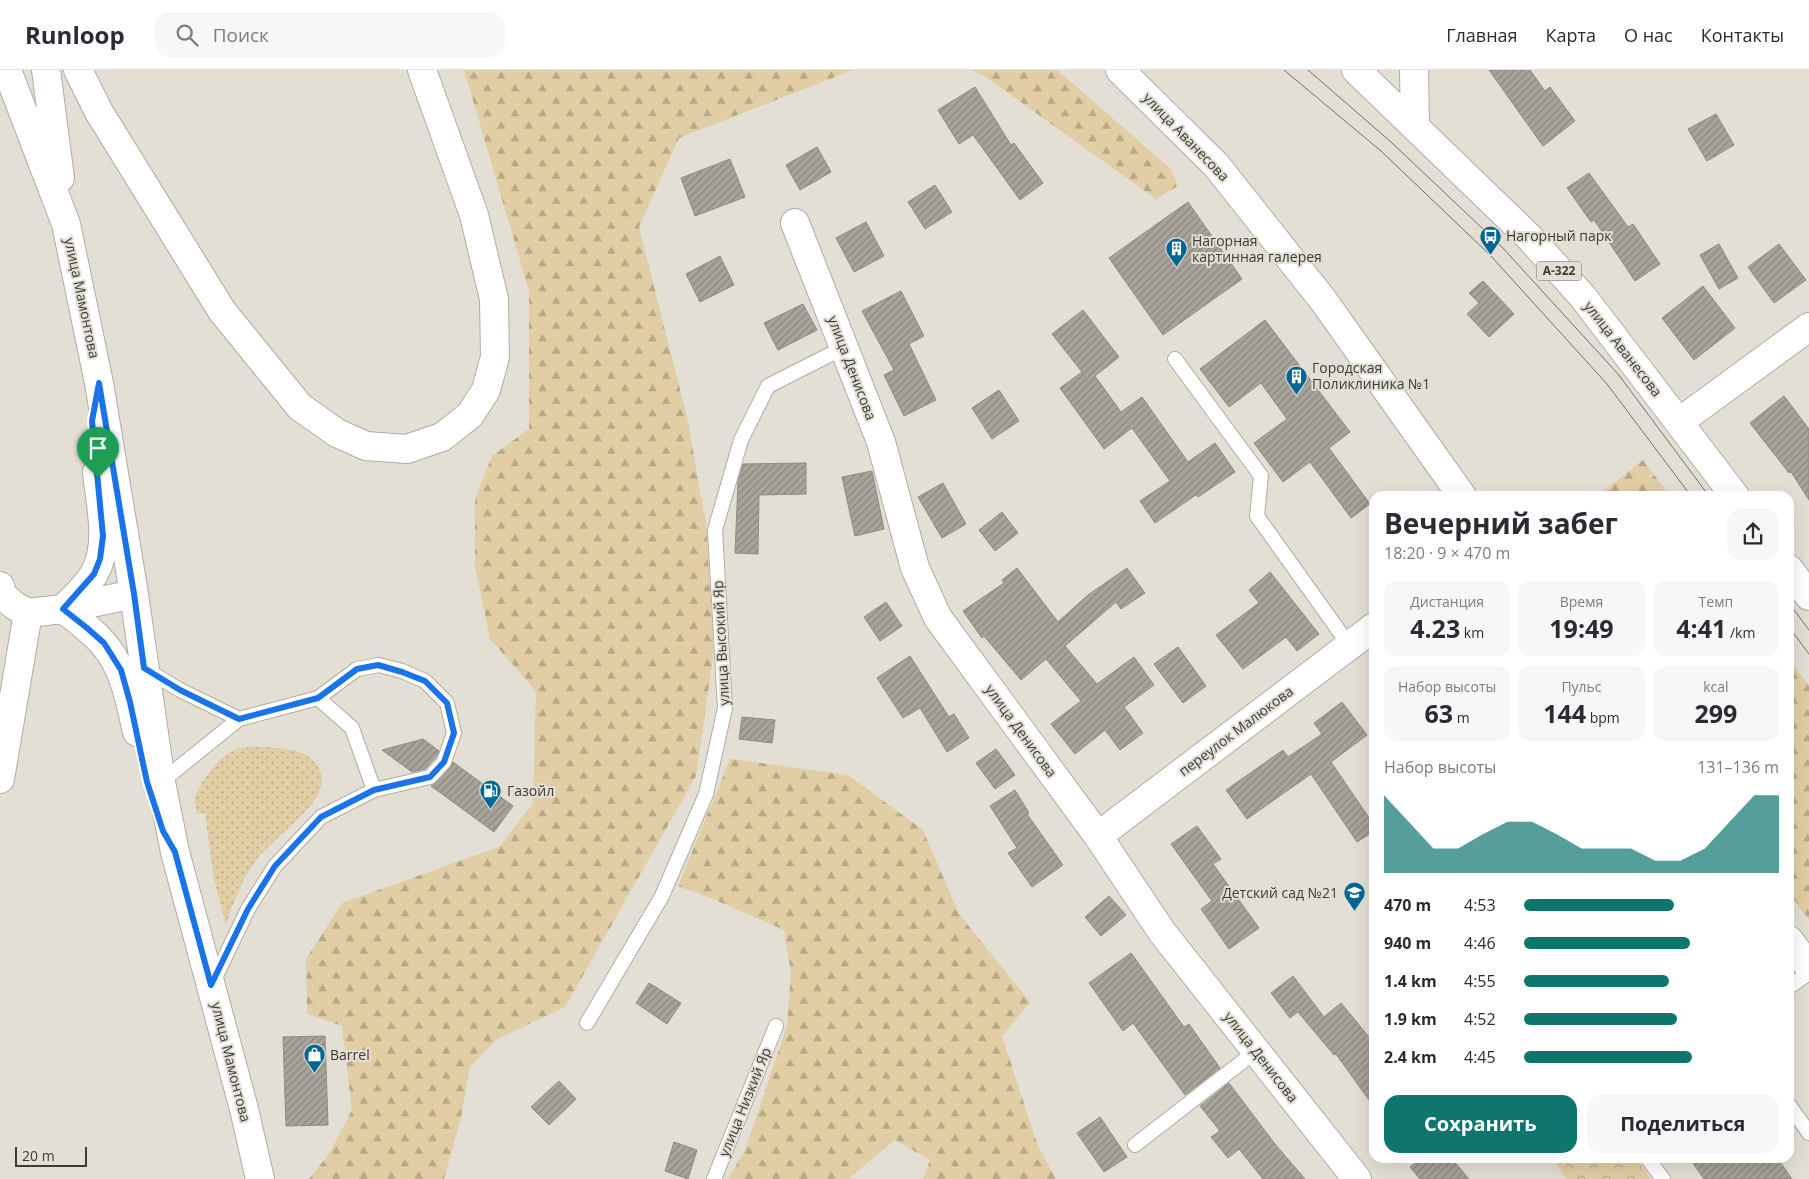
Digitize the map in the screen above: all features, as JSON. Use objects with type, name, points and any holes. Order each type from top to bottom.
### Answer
[{"type":"main road","name":"улица Мамонтова","points":[[8,70],[66,224],[99,383],[134,594],[161,782],[175,852],[244,1109],[260,1179]]},
{"type":"main road","points":[[46,70],[66,224]]},
{"type":"main road","points":[[78,70],[99,112],[222,311],[300,407],[338,433],[366,446],[407,449],[442,437],[470,415],[486,390],[495,357],[494,299],[474,215],[422,70]]},
{"type":"main road","name":"улица Аванесова","points":[[1120,70],[1216,165],[1322,300],[1458,491]]},
{"type":"main road","name":"улица Аванесова","points":[[1356,70],[1529,237],[1577,290],[1731,491]]},
{"type":"main road","points":[[1414,70],[1415,126]]},
{"type":"main road","name":"улица Денисова","points":[[795,223],[881,442],[915,568],[938,618],[1098,836],[1162,932],[1357,1179]]},
{"type":"main road","points":[[1679,422],[1809,327]]},
{"type":"main road","points":[[63,609],[94,574],[100,559],[103,536],[92,421],[99,383]]},
{"type":"main road","points":[[1794,576],[1809,596]]},
{"type":"main road","points":[[0,586],[3,596],[15,606],[28,613],[63,609],[134,594]]},
{"type":"main road","points":[[63,609],[104,643],[121,670],[130,702],[147,782],[163,831],[175,852]]},
{"type":"main road","points":[[0,779],[28,613]]},
{"type":"main road","name":"переулок Малюкова","points":[[1098,836],[1369,631]]},
{"type":"main road","points":[[1794,947],[1809,967]]},
{"type":"lane","name":"улица Высокий Яр","points":[[587,1023],[662,896],[706,794],[725,708],[715,530],[741,440],[768,386],[843,348]]},
{"type":"lane","points":[[1175,358],[1261,476],[1257,516],[1349,645]]},
{"type":"lane","points":[[0,610],[28,613]]},
{"type":"lane","points":[[161,782],[239,719],[318,698],[357,669],[378,665],[402,672],[425,681],[447,703],[454,733],[444,762],[430,777],[374,790],[321,817],[275,866],[248,909],[211,985]]},
{"type":"lane","points":[[144,668],[180,690],[239,719]]},
{"type":"lane","points":[[318,698],[352,728],[374,790]]},
{"type":"lane","points":[[1794,984],[1809,972]]},
{"type":"lane","name":"улица Низкий Яр","points":[[714,1179],[776,1026]]},
{"type":"lane","points":[[1135,1145],[1256,1051]]},
{"type":"lane","points":[[1794,1112],[1809,1133]]},
{"type":"lane","points":[[1651,1163],[1662,1179]]},
{"type":"green space","points":[[464,70],[853,70],[679,138],[639,227],[687,417],[706,524],[714,651],[696,776],[565,1007],[497,1039],[470,1067],[461,1118],[444,1179],[309,1179],[329,1154],[352,1110],[342,1026],[307,1014],[306,959],[342,903],[499,847],[533,803],[536,691],[490,639],[475,566],[475,499],[492,456],[529,429],[529,291]]},
{"type":"green space","points":[[971,70],[1057,70],[1171,169],[1178,186],[1156,199],[987,78]]},
{"type":"green space","points":[[1643,460],[1666,491],[1604,491]]},
{"type":"green space","points":[[1794,665],[1809,686],[1809,920],[1794,900]]},
{"type":"green space","points":[[267,747],[296,751],[314,761],[322,776],[321,786],[307,809],[257,859],[239,890],[226,924],[214,879],[205,813],[197,814],[195,796],[206,776],[227,754],[240,748]]},
{"type":"green space","points":[[730,759],[848,775],[923,830],[959,914],[1030,1002],[1002,1036],[1038,1146],[1056,1179],[923,1179],[930,1160],[895,1140],[848,1179],[728,1179],[745,1150],[787,1026],[791,972],[784,930],[678,886]]},
{"type":"green space","points":[[1555,1163],[1639,1163],[1651,1179],[1566,1179]]},
{"type":"building","points":[[1489,70],[1530,70],[1545,91],[1550,87],[1575,121],[1543,146]]},
{"type":"building","points":[[975,87],[1011,145],[1014,143],[1043,183],[1020,200],[973,135],[959,144],[938,110]]},
{"type":"building","points":[[1716,114],[1734,145],[1707,161],[1688,129]]},
{"type":"building","points":[[817,147],[831,172],[800,190],[786,165]]},
{"type":"building","points":[[730,159],[745,197],[695,216],[681,178]]},
{"type":"building","points":[[1589,173],[1628,227],[1633,224],[1660,264],[1635,281],[1594,220],[1591,222],[1567,188]]},
{"type":"building","points":[[935,185],[952,212],[925,229],[908,202]]},
{"type":"building","name":"Нагорная картинная галерея","points":[[1188,202],[1242,279],[1163,335],[1109,258]]},
{"type":"building","points":[[866,222],[884,256],[854,272],[836,238]]},
{"type":"building","points":[[1719,244],[1738,278],[1719,289],[1700,255]]},
{"type":"building","points":[[1779,244],[1806,280],[1774,303],[1748,267]]},
{"type":"building","points":[[720,256],[734,285],[700,302],[686,274]]},
{"type":"building","points":[[1483,281],[1514,314],[1489,337],[1467,314],[1479,303],[1469,293]]},
{"type":"building","points":[[1703,286],[1735,328],[1694,360],[1662,318]]},
{"type":"building","points":[[901,291],[924,336],[909,344],[936,400],[904,416],[884,375],[894,370],[862,311]]},
{"type":"building","points":[[803,304],[817,330],[778,350],[764,323]]},
{"type":"building","points":[[1083,310],[1119,357],[1095,376],[1121,412],[1142,397],[1188,462],[1215,443],[1235,472],[1198,497],[1196,495],[1155,523],[1140,501],[1170,481],[1132,428],[1104,449],[1060,388],[1082,372],[1052,334]]},
{"type":"building","name":"Городская Поликлиника №1","points":[[1265,320],[1350,432],[1329,448],[1369,505],[1351,518],[1310,462],[1283,482],[1254,443],[1287,419],[1261,383],[1229,407],[1200,369]]},
{"type":"building","points":[[999,390],[1019,421],[992,439],[972,408]]},
{"type":"building","points":[[1784,396],[1809,429],[1809,500],[1791,472],[1789,473],[1750,423]]},
{"type":"building","points":[[806,463],[806,494],[759,495],[758,554],[735,553],[738,482],[743,464]]},
{"type":"building","points":[[872,471],[884,529],[855,536],[842,477]]},
{"type":"building","points":[[943,483],[966,524],[942,538],[918,497]]},
{"type":"building","points":[[1002,512],[1018,533],[995,551],[979,530]]},
{"type":"building","points":[[1017,568],[1058,622],[1088,595],[1127,568],[1145,593],[1121,609],[1116,602],[1065,646],[1097,684],[1134,657],[1154,685],[1124,707],[1143,733],[1120,750],[1105,730],[1075,754],[1051,724],[1081,701],[1046,659],[1021,680],[984,636],[982,638],[963,611],[1004,583],[1002,580]]},
{"type":"building","points":[[1270,572],[1319,634],[1297,651],[1286,637],[1243,669],[1216,635],[1259,603],[1249,590]]},
{"type":"building","points":[[886,602],[902,626],[880,641],[864,617]]},
{"type":"building","points":[[1178,647],[1206,686],[1183,703],[1154,664]]},
{"type":"building","points":[[910,656],[949,717],[954,714],[969,738],[947,752],[920,708],[903,718],[877,678]]},
{"type":"building","points":[[1342,702],[1367,735],[1331,762],[1369,818],[1369,834],[1357,842],[1311,774],[1247,819],[1226,790],[1283,750],[1288,757],[1322,734],[1314,723]]},
{"type":"building","points":[[742,717],[775,720],[772,743],[739,739]]},
{"type":"building","points":[[423,739],[439,751],[425,769],[412,772],[382,750]]},
{"type":"building","points":[[996,749],[1015,775],[995,789],[976,763]]},
{"type":"building","points":[[453,762],[513,806],[494,832],[431,786],[450,768]]},
{"type":"building","points":[[1015,790],[1029,813],[1027,814],[1063,865],[1032,887],[1008,853],[1017,848],[990,806]]},
{"type":"building","points":[[1197,826],[1221,859],[1213,864],[1259,928],[1229,949],[1201,909],[1212,901],[1171,844]]},
{"type":"building","points":[[1109,896],[1126,915],[1101,936],[1085,917]]},
{"type":"building","points":[[1131,953],[1184,1027],[1189,1024],[1220,1068],[1185,1095],[1133,1023],[1123,1031],[1089,983]]},
{"type":"building","points":[[1293,976],[1324,1017],[1341,1003],[1369,1037],[1369,1100],[1336,1054],[1334,1055],[1298,1012],[1290,1018],[1271,993]]},
{"type":"building","points":[[649,983],[681,1003],[667,1024],[636,1003]]},
{"type":"building","points":[[325,1036],[328,1125],[286,1126],[283,1037]]},
{"type":"building","points":[[559,1081],[576,1099],[549,1125],[531,1107]]},
{"type":"building","points":[[1229,1083],[1275,1144],[1305,1179],[1263,1179],[1239,1149],[1228,1158],[1211,1137],[1220,1131],[1200,1106]]},
{"type":"building","points":[[1100,1117],[1127,1157],[1104,1172],[1077,1133]]},
{"type":"building","points":[[674,1142],[697,1150],[688,1179],[665,1171]]},
{"type":"building","points":[[1415,1163],[1455,1163],[1469,1179],[1420,1179],[1410,1167]]},
{"type":"building","points":[[1693,1163],[1781,1163],[1792,1179],[1704,1179]]},
{"type":"tram line","points":[[1284,70],[1381,151],[1490,255],[1607,384],[1687,491]]},
{"type":"tram line","points":[[1308,70],[1391,142],[1501,246],[1618,374],[1705,491]]},
{"type":"tram line","points":[[1794,610],[1809,630]]},
{"type":"tram line","points":[[1794,634],[1809,654]]},
{"type":"place","name":"Нагорный парк","points":[[1490,255]]},
{"type":"place","name":"Нагорная картинная галерея","points":[[1176,268]]},
{"type":"place","name":"Городская Поликлиника №1","points":[[1296,395]]},
{"type":"place","name":"Газойл","points":[[491,810]]},
{"type":"place","name":"Детский сад №21","points":[[1354,912]]},
{"type":"place","name":"Barrel","points":[[314,1074]]},
{"type":"route","points":[[99,383],[134,594],[144,668],[180,690],[239,719],[318,698],[357,669],[378,665],[425,681],[447,703],[454,733],[444,762],[430,777],[374,790],[321,817],[275,866],[248,909],[211,985],[175,852],[163,831],[147,782],[130,702],[121,670],[104,643],[63,609],[85,587],[94,574],[100,559],[103,536],[98,478],[92,421],[99,383]]}]
